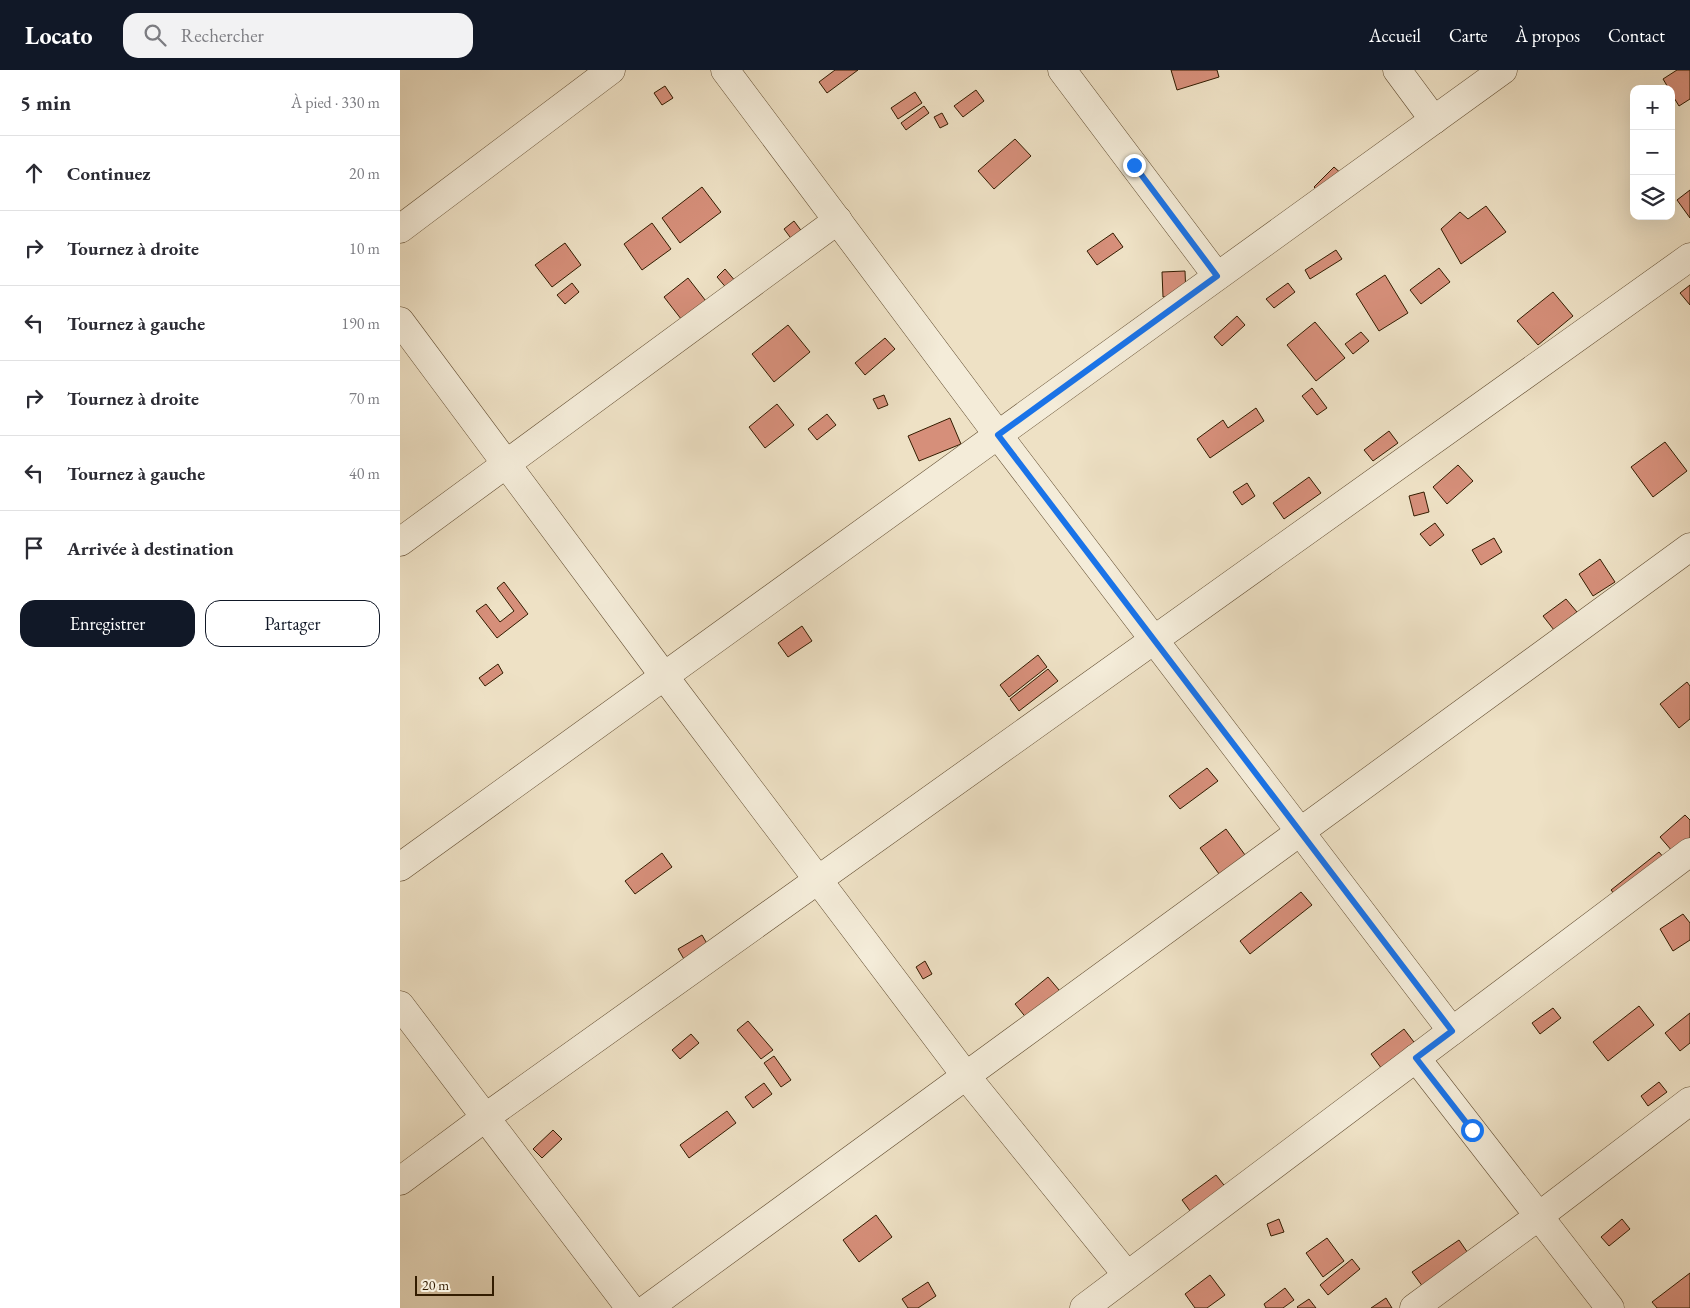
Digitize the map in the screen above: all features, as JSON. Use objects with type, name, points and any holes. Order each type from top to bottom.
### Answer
[{"type":"street","points":[[400,229],[611,70]]},
{"type":"street","points":[[725,70],[998,435],[1452,1031]]},
{"type":"street","points":[[1062,70],[1217,276]]},
{"type":"street","points":[[1397,70],[1434,120]]},
{"type":"street","points":[[400,867],[1503,70]]},
{"type":"street","points":[[400,542],[838,220]]},
{"type":"street","points":[[400,1181],[486,1117],[1690,257]]},
{"type":"street","points":[[400,321],[664,676],[966,1076],[1127,1275]]},
{"type":"street","points":[[648,1308],[1690,548]]},
{"type":"street","points":[[1084,1308],[1690,852]]},
{"type":"street","points":[[400,1005],[630,1308]]},
{"type":"street","points":[[1416,1058],[1610,1308]]},
{"type":"street","points":[[1414,1308],[1690,1101]]},
{"type":"building","points":[[835,70],[858,70],[827,93],[819,82]]},
{"type":"building","points":[[1171,70],[1217,70],[1219,77],[1177,90]]},
{"type":"building","points":[[1677,70],[1690,70],[1690,99],[1679,106],[1675,100],[1675,85],[1667,85],[1663,79]]},
{"type":"building","points":[[665,86],[673,98],[662,105],[654,93]]},
{"type":"building","points":[[976,90],[984,101],[963,117],[954,106]]},
{"type":"building","points":[[915,92],[922,103],[898,119],[891,108]]},
{"type":"building","points":[[924,106],[929,113],[906,130],[901,123]]},
{"type":"building","points":[[942,113],[948,124],[940,128],[934,117]]},
{"type":"building","points":[[1015,139],[1031,156],[994,189],[978,171]]},
{"type":"building","points":[[1334,167],[1344,176],[1324,197],[1314,187]]},
{"type":"building","points":[[702,187],[721,212],[680,243],[662,218]]},
{"type":"building","points":[[1690,190],[1690,218],[1677,200]]},
{"type":"building","points":[[1486,206],[1506,232],[1461,264],[1441,229],[1460,212],[1468,219]]},
{"type":"building","points":[[794,221],[803,233],[793,241],[784,229]]},
{"type":"building","points":[[652,223],[671,249],[642,270],[624,244]]},
{"type":"building","points":[[1113,233],[1123,247],[1097,265],[1087,251]]},
{"type":"building","points":[[565,243],[581,265],[552,287],[535,265]]},
{"type":"building","points":[[1336,250],[1342,259],[1310,279],[1305,270]]},
{"type":"building","points":[[1439,268],[1450,282],[1421,304],[1410,290]]},
{"type":"building","points":[[725,269],[737,283],[729,291],[717,277]]},
{"type":"building","points":[[1185,271],[1186,296],[1163,297],[1162,272]]},
{"type":"building","points":[[1385,275],[1408,313],[1379,331],[1356,294]]},
{"type":"building","points":[[688,278],[709,305],[685,324],[664,297]]},
{"type":"building","points":[[572,283],[579,292],[565,304],[557,295]]},
{"type":"building","points":[[1288,283],[1295,292],[1274,308],[1266,299]]},
{"type":"building","points":[[1690,285],[1690,305],[1680,293]]},
{"type":"building","points":[[1553,292],[1573,316],[1538,345],[1517,321]]},
{"type":"building","points":[[1237,316],[1245,325],[1222,346],[1214,337]]},
{"type":"building","points":[[1315,322],[1345,358],[1316,381],[1287,345]]},
{"type":"building","points":[[788,325],[810,352],[774,382],[752,354]]},
{"type":"building","points":[[1361,332],[1369,341],[1353,354],[1345,344]]},
{"type":"building","points":[[885,338],[895,349],[865,375],[855,363]]},
{"type":"building","points":[[1312,388],[1327,408],[1317,415],[1302,396]]},
{"type":"building","points":[[884,395],[888,405],[878,409],[873,399]]},
{"type":"building","points":[[777,404],[794,425],[765,448],[749,427]]},
{"type":"building","points":[[1256,408],[1264,421],[1210,458],[1197,439],[1223,420],[1228,428]]},
{"type":"building","points":[[827,414],[836,425],[817,440],[808,429]]},
{"type":"building","points":[[950,418],[961,444],[919,461],[908,436]]},
{"type":"building","points":[[1389,431],[1398,443],[1373,461],[1364,450]]},
{"type":"building","points":[[1665,442],[1687,471],[1653,497],[1631,467]]},
{"type":"building","points":[[1458,465],[1473,481],[1447,504],[1433,487]]},
{"type":"building","points":[[1309,477],[1321,493],[1284,519],[1273,503]]},
{"type":"building","points":[[1247,483],[1255,496],[1242,505],[1233,492]]},
{"type":"building","points":[[1424,492],[1429,512],[1414,516],[1409,496]]},
{"type":"building","points":[[1435,523],[1444,535],[1430,546],[1420,534]]},
{"type":"building","points":[[1494,538],[1502,552],[1481,565],[1472,550]]},
{"type":"building","points":[[1600,559],[1615,582],[1593,596],[1579,574]]},
{"type":"building","points":[[504,582],[528,614],[497,638],[476,611],[486,604],[500,622],[514,611],[497,588]]},
{"type":"building","points":[[1566,599],[1577,612],[1554,630],[1543,616]]},
{"type":"building","points":[[802,626],[812,641],[788,657],[778,643]]},
{"type":"building","points":[[1038,655],[1047,667],[1009,697],[1000,685]]},
{"type":"building","points":[[498,664],[503,673],[485,686],[479,678]]},
{"type":"building","points":[[1048,669],[1058,681],[1019,711],[1010,699]]},
{"type":"building","points":[[1687,682],[1690,686],[1690,719],[1679,728],[1660,704]]},
{"type":"building","points":[[1207,768],[1218,781],[1180,809],[1169,796]]},
{"type":"building","points":[[1685,815],[1690,820],[1690,849],[1679,859],[1660,837]]},
{"type":"building","points":[[1226,829],[1248,859],[1222,878],[1200,848]]},
{"type":"building","points":[[1659,852],[1669,864],[1621,902],[1611,890]]},
{"type":"building","points":[[662,853],[672,867],[635,894],[625,881]]},
{"type":"building","points":[[1301,892],[1312,905],[1250,954],[1240,941]]},
{"type":"building","points":[[1683,914],[1690,923],[1690,940],[1673,951],[1660,929]]},
{"type":"building","points":[[702,935],[709,947],[685,961],[678,949]]},
{"type":"building","points":[[925,961],[932,974],[923,979],[916,967]]},
{"type":"building","points":[[1048,977],[1065,997],[1032,1025],[1015,1004]]},
{"type":"building","points":[[1639,1006],[1654,1025],[1608,1061],[1593,1042]]},
{"type":"building","points":[[1553,1008],[1561,1018],[1540,1034],[1532,1023]]},
{"type":"building","points":[[1690,1013],[1690,1043],[1680,1051],[1665,1033]]},
{"type":"building","points":[[748,1021],[773,1050],[761,1059],[737,1030]]},
{"type":"building","points":[[1404,1029],[1420,1050],[1387,1076],[1371,1054]]},
{"type":"building","points":[[691,1034],[699,1043],[680,1059],[672,1050]]},
{"type":"building","points":[[774,1056],[791,1080],[781,1087],[764,1063]]},
{"type":"building","points":[[1659,1082],[1667,1092],[1648,1106],[1641,1096]]},
{"type":"building","points":[[764,1083],[772,1094],[753,1108],[745,1097]]},
{"type":"building","points":[[727,1111],[736,1123],[689,1158],[680,1145]]},
{"type":"building","points":[[553,1130],[562,1139],[542,1158],[533,1149]]},
{"type":"building","points":[[1216,1175],[1231,1194],[1196,1219],[1182,1200]]},
{"type":"building","points":[[876,1215],[892,1237],[859,1262],[843,1240]]},
{"type":"building","points":[[1279,1219],[1284,1232],[1271,1236],[1267,1224]]},
{"type":"building","points":[[1622,1219],[1630,1229],[1609,1246],[1601,1237]]},
{"type":"building","points":[[1327,1238],[1344,1261],[1323,1277],[1306,1253]]},
{"type":"building","points":[[1459,1240],[1472,1259],[1426,1291],[1412,1272]]},
{"type":"building","points":[[1352,1259],[1360,1269],[1328,1295],[1320,1285]]},
{"type":"building","points":[[1690,1273],[1690,1308],[1657,1308],[1652,1302]]},
{"type":"building","points":[[1210,1275],[1225,1295],[1207,1308],[1195,1308],[1185,1294]]},
{"type":"building","points":[[928,1282],[936,1296],[918,1308],[908,1308],[902,1299]]},
{"type":"building","points":[[1285,1288],[1294,1300],[1283,1308],[1266,1308],[1264,1304]]},
{"type":"building","points":[[1386,1298],[1392,1308],[1371,1308]]},
{"type":"building","points":[[1309,1299],[1316,1308],[1297,1307]]},
{"type":"route","points":[[1134,165],[1217,276],[998,435],[1452,1031],[1416,1058],[1472,1130]]}]
